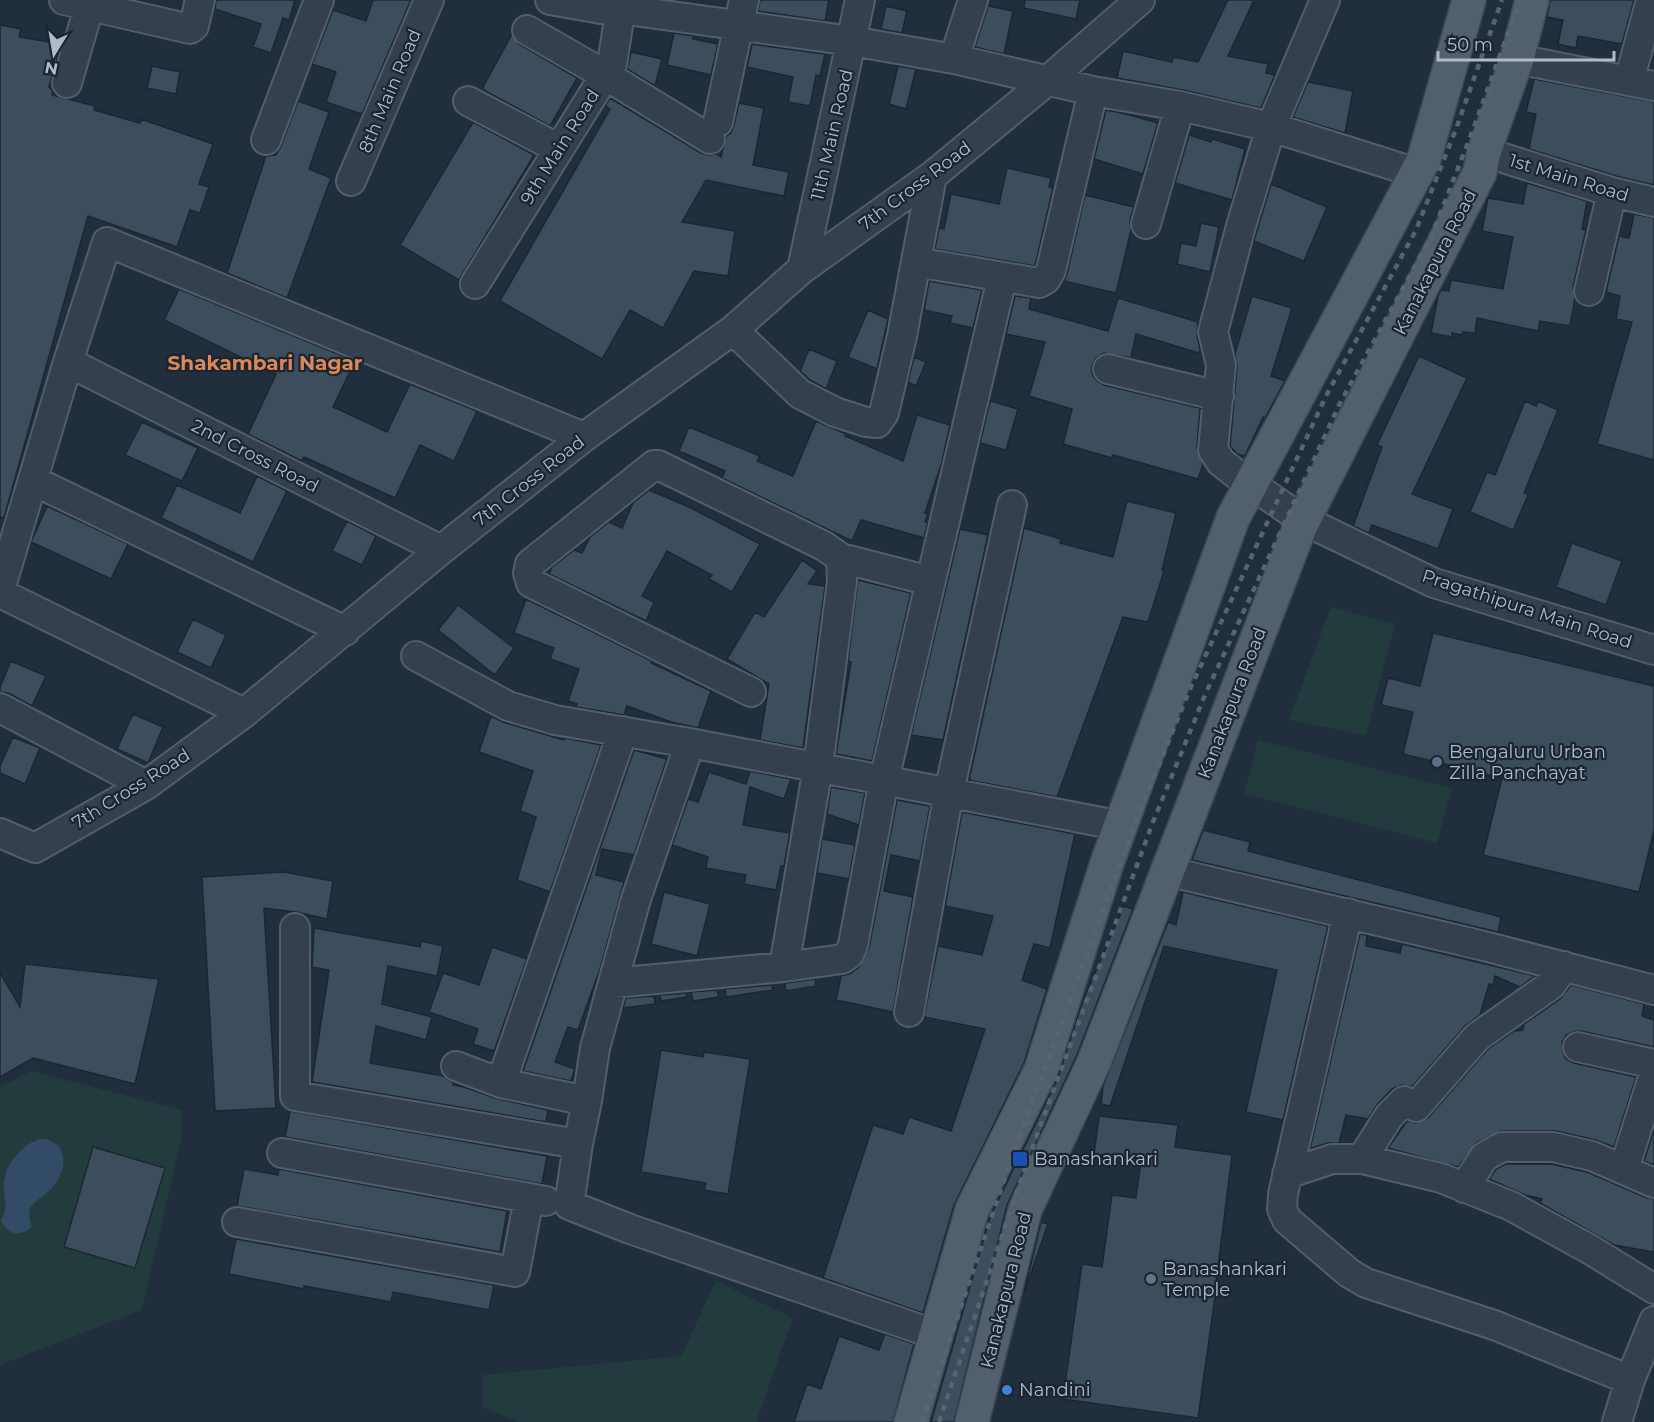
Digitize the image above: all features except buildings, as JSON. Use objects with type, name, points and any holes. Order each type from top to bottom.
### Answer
[{"type":"main road","points":[[911,1422],[972,1210],[1041,1070],[1107,863],[1233,518],[1424,159],[1468,0]]},
{"type":"main road","name":"Kanakapura Road","points":[[977,1418],[1025,1210],[1094,1062],[1303,520],[1480,172],[1484,152],[1517,59],[1532,0]]},
{"type":"street","points":[[266,140],[319,0]]},
{"type":"street","name":"8th Main Road","points":[[351,181],[429,0]]},
{"type":"street","points":[[549,0],[600,9],[621,5],[742,12],[852,41],[954,59],[1093,92],[1180,106],[1271,127],[1417,173]]},
{"type":"street","name":"11th Main Road","points":[[802,269],[860,0]]},
{"type":"street","points":[[954,59],[974,0]]},
{"type":"street","points":[[1094,40],[1105,0]]},
{"type":"street","name":"7th Cross Road","points":[[0,833],[35,848],[146,785],[244,713],[441,550],[584,437],[733,330],[802,269],[932,176],[1140,0]]},
{"type":"street","points":[[1108,369],[1219,396],[1221,365],[1213,332],[1241,226],[1271,127],[1325,0]]},
{"type":"street","points":[[1517,59],[1642,83],[1651,0]]},
{"type":"street","points":[[67,83],[82,2],[190,29],[197,13]]},
{"type":"street","name":"9th Main Road","points":[[475,284],[612,64],[621,5]]},
{"type":"street","points":[[527,30],[605,75],[714,130],[742,12]]},
{"type":"street","points":[[916,262],[1039,283],[1046,279],[1051,270],[1093,92]]},
{"type":"street","points":[[468,101],[559,149]]},
{"type":"street","points":[[1146,224],[1180,106]]},
{"type":"street","name":"1st Main Road","points":[[1484,152],[1612,192],[1654,202]]},
{"type":"street","points":[[733,330],[800,394],[835,412],[866,422],[877,423],[884,413],[902,336],[932,176]]},
{"type":"street","points":[[1589,291],[1612,192]]},
{"type":"street","points":[[244,713],[0,591],[68,362],[107,242],[584,437]]},
{"type":"street","points":[[613,982],[784,967],[842,959],[849,954],[853,945],[884,780],[1002,278]]},
{"type":"street","name":"2nd Cross Road","points":[[68,362],[441,550]]},
{"type":"street","name":"Pragathipura Main Road","points":[[1219,396],[1213,450],[1221,462],[1303,520],[1434,583],[1654,650]]},
{"type":"street","points":[[751,692],[531,583],[528,573],[530,564],[654,465],[658,465],[824,546],[841,558],[930,581]]},
{"type":"street","points":[[34,481],[345,631]]},
{"type":"street","points":[[909,1012],[949,792],[1012,506]]},
{"type":"street","points":[[784,967],[818,767],[842,581],[841,558]]},
{"type":"street","points":[[416,656],[508,706],[555,720],[690,743],[1122,826]]},
{"type":"street","points":[[0,708],[146,785]]},
{"type":"street","points":[[501,1083],[623,731]]},
{"type":"street","points":[[569,1205],[595,1048],[636,899],[690,743]]},
{"type":"street","points":[[1166,871],[1348,913],[1654,990]]},
{"type":"street","points":[[1348,913],[1283,1194],[1282,1209],[1287,1220],[1349,1273],[1366,1283],[1494,1325],[1641,1367]]},
{"type":"street","points":[[295,928],[295,1096],[578,1144]]},
{"type":"street","points":[[1362,1159],[1389,1116],[1404,1101],[1416,1107],[1477,1036],[1551,985],[1564,966]]},
{"type":"street","points":[[1578,1047],[1654,1064]]},
{"type":"street","points":[[456,1066],[501,1083],[587,1101]]},
{"type":"street","points":[[1624,1169],[1654,1074]]},
{"type":"street","points":[[1464,1188],[1484,1156],[1502,1147],[1553,1147],[1592,1156],[1654,1183]]},
{"type":"street","points":[[282,1153],[569,1205],[641,1233],[937,1335]]},
{"type":"street","points":[[1287,1174],[1332,1160],[1362,1159],[1441,1178],[1511,1206],[1592,1250],[1654,1289]]},
{"type":"street","points":[[237,1222],[515,1272],[529,1197]]},
{"type":"street","points":[[1617,1422],[1641,1367],[1654,1321]]},
{"type":"green space","points":[[1331,607],[1395,624],[1366,735],[1289,720]]},
{"type":"green space","points":[[1258,740],[1452,788],[1437,843],[1244,794]]},
{"type":"green space","points":[[31,1071],[182,1110],[181,1140],[142,1310],[0,1365],[0,1087]]},
{"type":"green space","points":[[716,1281],[793,1318],[756,1422],[522,1422],[483,1408],[483,1375],[681,1356]]},
{"type":"water","points":[[39,1139],[47,1139],[59,1146],[62,1151],[63,1169],[55,1185],[30,1208],[32,1227],[24,1232],[11,1232],[1,1221],[5,1209],[6,1173],[13,1159],[25,1147]]},
{"type":"railway","points":[[922,1422],[1012,1157],[1138,816],[1190,689],[1326,396],[1416,230],[1456,129],[1502,0]]},
{"type":"railway","points":[[939,1422],[1027,1162],[1153,822],[1205,695],[1340,403],[1431,237],[1520,0]]},
{"type":"place","name":"Bengaluru Urban Zilla Panchayat","points":[[1437,762]]},
{"type":"place","name":"Banashankari","points":[[1020,1159]]},
{"type":"place","name":"Banashankari Temple","points":[[1151,1279]]},
{"type":"place","name":"Nandini","points":[[1007,1390]]},
{"type":"district","name":"Shakambari Nagar","points":[[265,363]]}]
